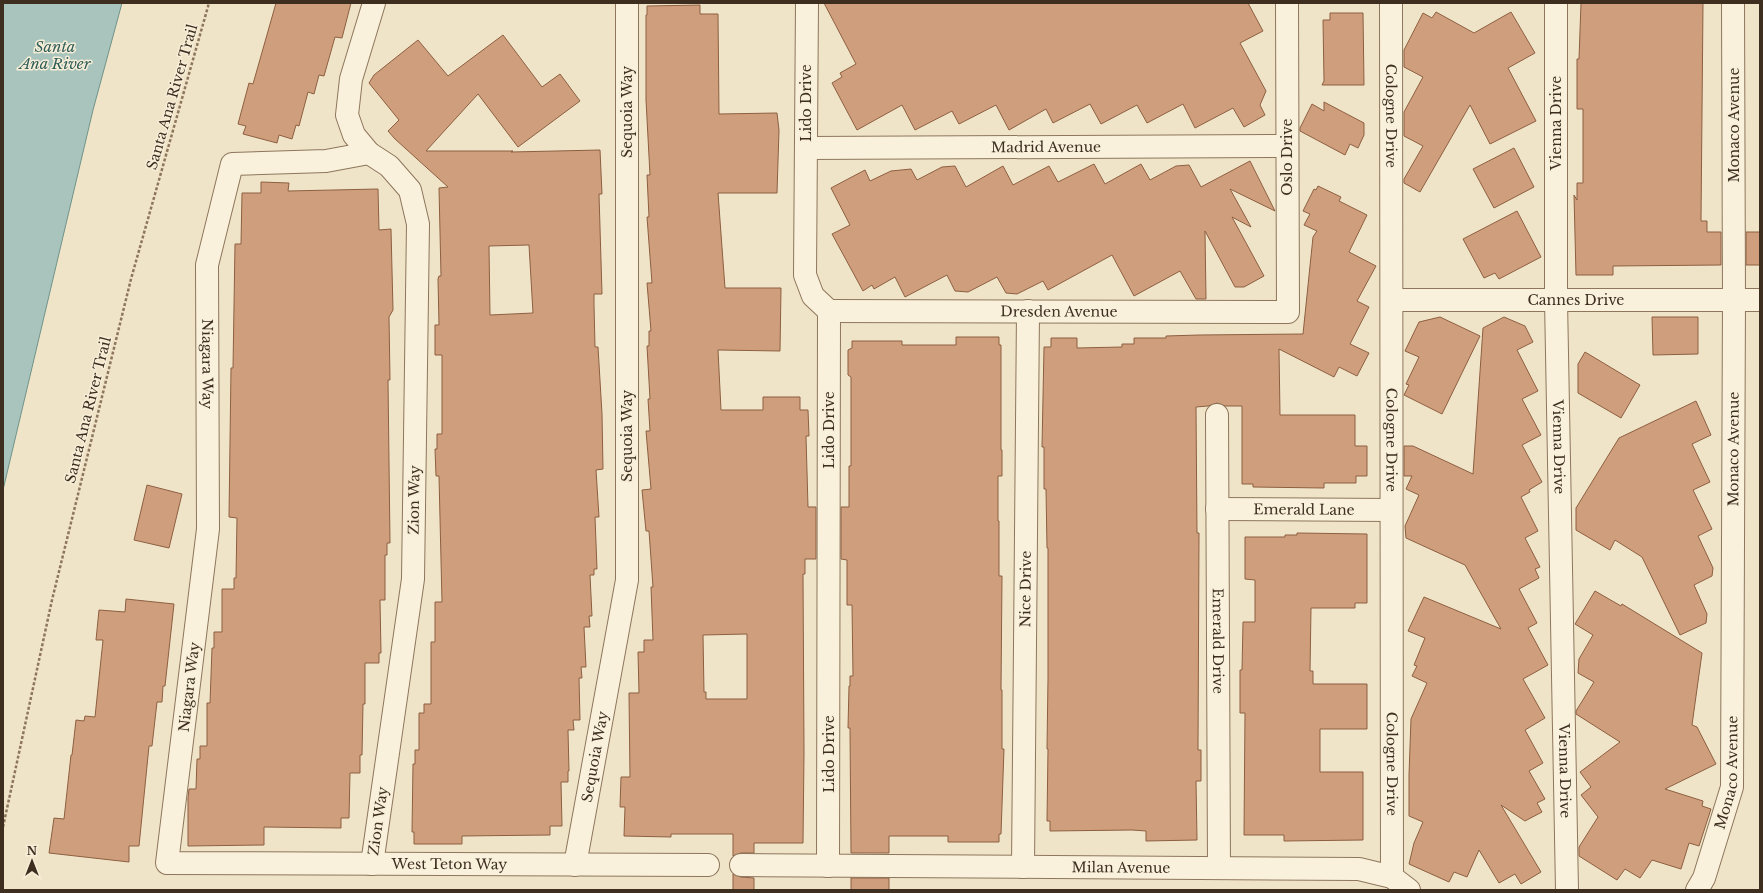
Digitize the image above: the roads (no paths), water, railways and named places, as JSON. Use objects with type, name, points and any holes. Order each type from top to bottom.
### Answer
[{"type":"street","points":[[369,153],[354,135],[347,115],[351,79],[374,3]]},
{"type":"street","name":"Sequoia Way","points":[[575,865],[627,580],[626,3]]},
{"type":"street","name":"Lido Drive","points":[[807,3],[805,275],[813,296],[829,311],[828,866]]},
{"type":"street","name":"Oslo Drive","points":[[1287,3],[1288,312]]},
{"type":"street","name":"Cologne Drive","points":[[1391,3],[1392,877]]},
{"type":"street","name":"Vienna Drive","points":[[1556,3],[1556,300],[1566,890]]},
{"type":"street","name":"Monaco Avenue","points":[[1697,890],[1704,878],[1732,787],[1734,300],[1733,3]]},
{"type":"street","name":"Madrid Avenue","points":[[806,148],[1287,146]]},
{"type":"street","name":"Niagara Way","points":[[167,863],[208,529],[207,265],[232,164],[326,161],[369,153]]},
{"type":"street","name":"Zion Way","points":[[369,153],[389,166],[410,190],[418,224],[414,579],[372,864]]},
{"type":"street","name":"Cannes Drive","points":[[1392,300],[1760,300]]},
{"type":"street","name":"Dresden Avenue","points":[[829,311],[1288,312]]},
{"type":"street","name":"Nice Drive","points":[[1023,867],[1028,311]]},
{"type":"street","name":"Emerald Drive","points":[[1217,415],[1219,868]]},
{"type":"street","name":"Emerald Lane","points":[[1217,509],[1391,510]]},
{"type":"street","name":"West Teton Way","points":[[167,863],[708,866]]},
{"type":"street","points":[[741,866],[828,866]]},
{"type":"street","name":"Milan Avenue","points":[[828,866],[1359,869],[1392,877],[1409,890]]},
{"type":"water","name":"Santa Ana River","points":[[3,3],[122,3],[93,110],[3,490]]}]
